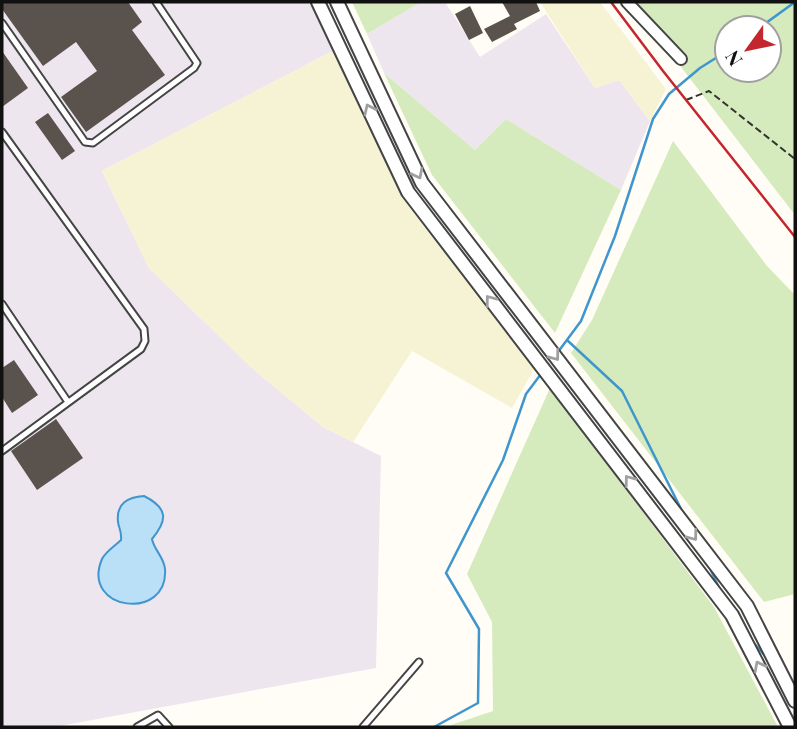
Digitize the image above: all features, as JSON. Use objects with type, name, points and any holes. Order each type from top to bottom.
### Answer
[{"type":"street","points":[[318,2],[408,192],[732,615],[790,727]]},
{"type":"street","points":[[337,2],[422,183],[747,606],[795,701]]},
{"type":"street","points":[[627,2],[681,59]]},
{"type":"lane","points":[[2,23],[85,142],[93,143],[194,68],[197,63],[156,2]]},
{"type":"lane","points":[[2,132],[144,329],[145,341],[141,349],[2,451]]},
{"type":"lane","points":[[2,304],[68,402]]},
{"type":"lane","points":[[363,727],[419,662]]},
{"type":"lane","points":[[137,727],[158,715],[169,727]]},
{"type":"path","points":[[686,100],[709,91],[795,159]]},
{"type":"shaded area","points":[[2,2],[309,2],[333,51],[102,171],[149,268],[252,368],[323,427],[381,456],[376,668],[54,727],[2,727]]},
{"type":"shaded area","points":[[421,2],[445,2],[480,57],[546,14],[595,88],[619,80],[650,121],[621,190],[506,119],[475,150],[384,73],[367,34]]},
{"type":"shaded area","points":[[540,2],[600,2],[666,89],[650,121],[619,80],[595,88]]},
{"type":"shaded area","points":[[333,51],[409,207],[534,369],[512,408],[412,351],[353,442],[323,427],[252,368],[149,268],[102,171]]},
{"type":"green space","points":[[352,2],[421,2],[367,34]]},
{"type":"green space","points":[[631,2],[795,2],[795,215]]},
{"type":"green space","points":[[384,73],[475,150],[506,119],[621,190],[555,333],[432,175]]},
{"type":"green space","points":[[673,141],[767,266],[795,295],[795,594],[764,602],[571,353],[592,320]]},
{"type":"green space","points":[[550,388],[714,607],[778,727],[445,727],[493,711],[492,622],[467,574]]},
{"type":"water","points":[[144,496],[158,505],[163,515],[161,526],[152,539],[165,569],[163,586],[154,597],[141,603],[127,603],[113,599],[103,590],[99,577],[102,559],[121,540],[118,515],[121,506],[128,500]]},
{"type":"building","points":[[2,2],[128,2],[142,22],[132,30],[165,75],[86,132],[61,97],[97,71],[76,42],[43,66],[2,9]]},
{"type":"building","points":[[502,2],[536,2],[540,11],[514,24],[517,29],[492,42],[484,29],[510,16]]},
{"type":"building","points":[[470,6],[483,33],[469,40],[455,14]]},
{"type":"building","points":[[2,51],[28,88],[2,107]]},
{"type":"building","points":[[48,113],[75,151],[62,160],[35,122]]},
{"type":"building","points":[[14,360],[38,395],[12,413],[2,397],[2,368]]},
{"type":"building","points":[[56,419],[83,458],[37,490],[11,451]]},
{"type":"waterway","points":[[778,14],[795,2]]},
{"type":"waterway","points":[[558,352],[581,321],[615,236],[653,119],[669,94],[713,60]]},
{"type":"waterway","points":[[568,341],[622,391],[683,513]]},
{"type":"waterway","points":[[434,727],[478,703],[479,629],[446,573],[503,460],[526,394],[541,374]]},
{"type":"waterway","points":[[709,566],[721,592]]},
{"type":"waterway","points":[[752,641],[766,657]]},
{"type":"railway","points":[[611,2],[795,237]]}]
